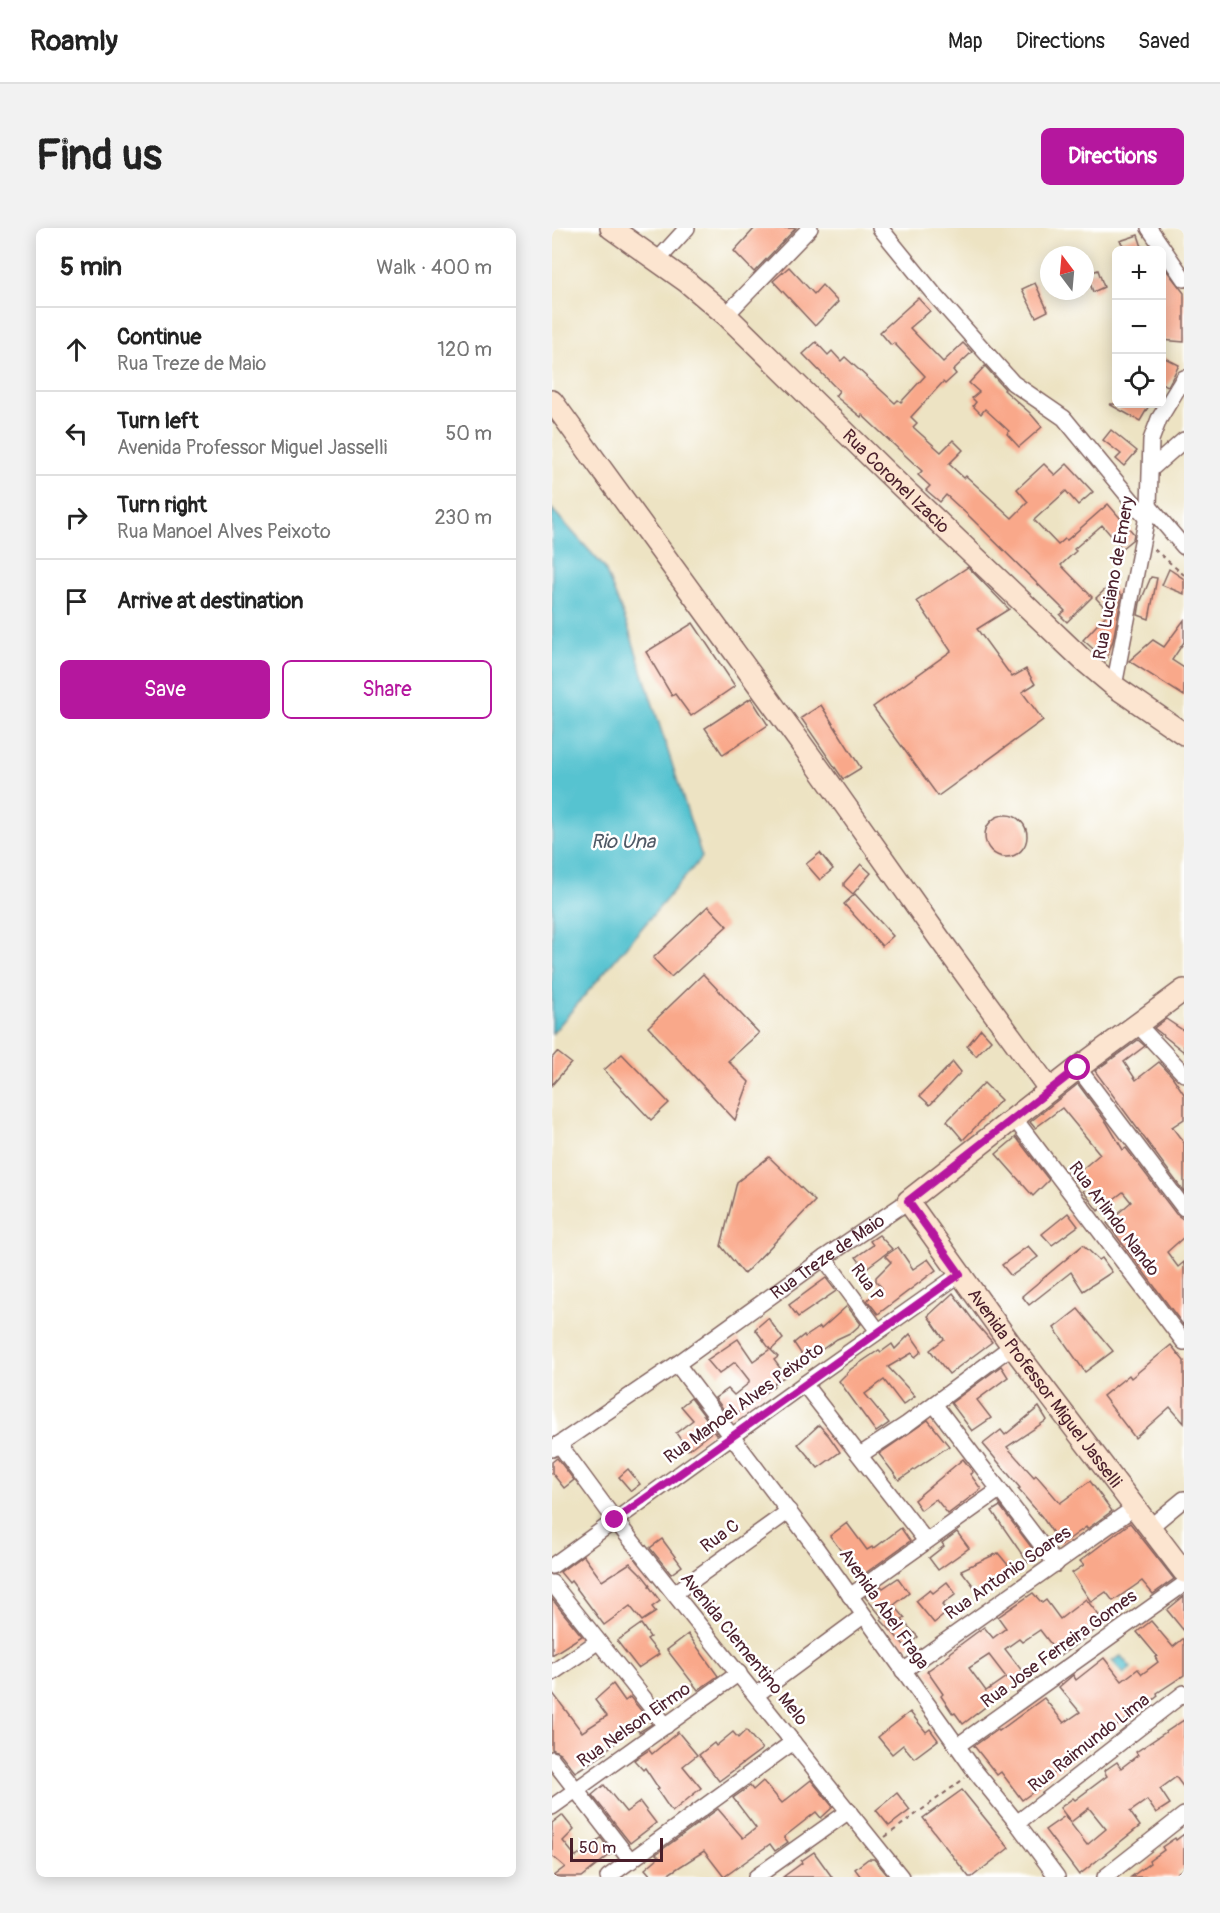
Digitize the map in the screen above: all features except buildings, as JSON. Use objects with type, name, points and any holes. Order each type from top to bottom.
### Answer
[{"type":"street","name":"Rua Coronel Izacio","points":[[611,228],[687,282],[726,315],[893,479],[1083,660],[1114,686],[1184,734]]},
{"type":"street","points":[[657,261],[687,228]]},
{"type":"street","points":[[726,315],[810,228]]},
{"type":"street","points":[[880,228],[933,293],[1013,383],[1064,418],[1148,513],[1184,547]]},
{"type":"street","points":[[1149,228],[1184,279]]},
{"type":"street","name":"Rua Luciano de Emery","points":[[1114,686],[1148,513],[1151,440],[1159,419],[1184,378]]},
{"type":"street","points":[[552,401],[1050,1090]]},
{"type":"street","points":[[1151,469],[1184,440]]},
{"type":"street","name":"Rua Treze de Maio","points":[[555,1447],[908,1201],[1078,1068],[1184,990]]},
{"type":"street","points":[[1138,1025],[1184,1074]]},
{"type":"street","points":[[1078,1068],[1184,1208]]},
{"type":"street","name":"Rua Arlindo Nando","points":[[1014,1118],[1184,1342]]},
{"type":"street","name":"Avenida Professor Miguel Jasselli","points":[[908,1201],[1012,1346],[1184,1572]]},
{"type":"street","name":"Rua P","points":[[824,1258],[878,1332]]},
{"type":"street","name":"Rua Manoel Alves Peixoto","points":[[552,1566],[960,1274]]},
{"type":"street","points":[[860,1455],[1012,1346]]},
{"type":"street","name":"Avenida Abel Fraga","points":[[677,1364],[789,1511],[975,1771],[1057,1877]]},
{"type":"street","points":[[804,1384],[926,1541]]},
{"type":"street","points":[[934,1404],[1056,1564]]},
{"type":"street","name":"Avenida Clementino Melo","points":[[555,1447],[675,1593],[901,1877]]},
{"type":"street","points":[[850,1596],[999,1490]]},
{"type":"street","points":[[1150,1527],[1184,1499]]},
{"type":"street","name":"Rua Antonio Soares","points":[[903,1671],[1135,1508]]},
{"type":"street","name":"Rua C","points":[[675,1593],[789,1511]]},
{"type":"street","points":[[552,1583],[666,1726]]},
{"type":"street","name":"Rua Jose Ferreira Gomes","points":[[957,1746],[1184,1584]]},
{"type":"street","points":[[756,1695],[863,1616]]},
{"type":"street","points":[[552,1673],[597,1642]]},
{"type":"street","name":"Rua Nelson Eirmo","points":[[552,1807],[739,1673]]},
{"type":"street","name":"Rua Raimundo Lima","points":[[1017,1823],[1184,1693]]},
{"type":"street","points":[[608,1877],[794,1742]]},
{"type":"street","points":[[552,1760],[631,1861]]},
{"type":"street","points":[[756,1877],[849,1811]]},
{"type":"street","points":[[1105,1877],[1184,1815]]},
{"type":"path","points":[[1143,541],[1184,574]]},
{"type":"path","points":[[875,1844],[975,1771]]},
{"type":"water","name":"Rio Una","points":[[552,509],[604,567],[628,627],[702,857],[552,1034]]},
{"type":"water","points":[[1121,1656],[1131,1668],[1124,1674],[1112,1661]]},
{"type":"route","points":[[615,1520],[960,1274],[908,1201],[1078,1068]]}]
